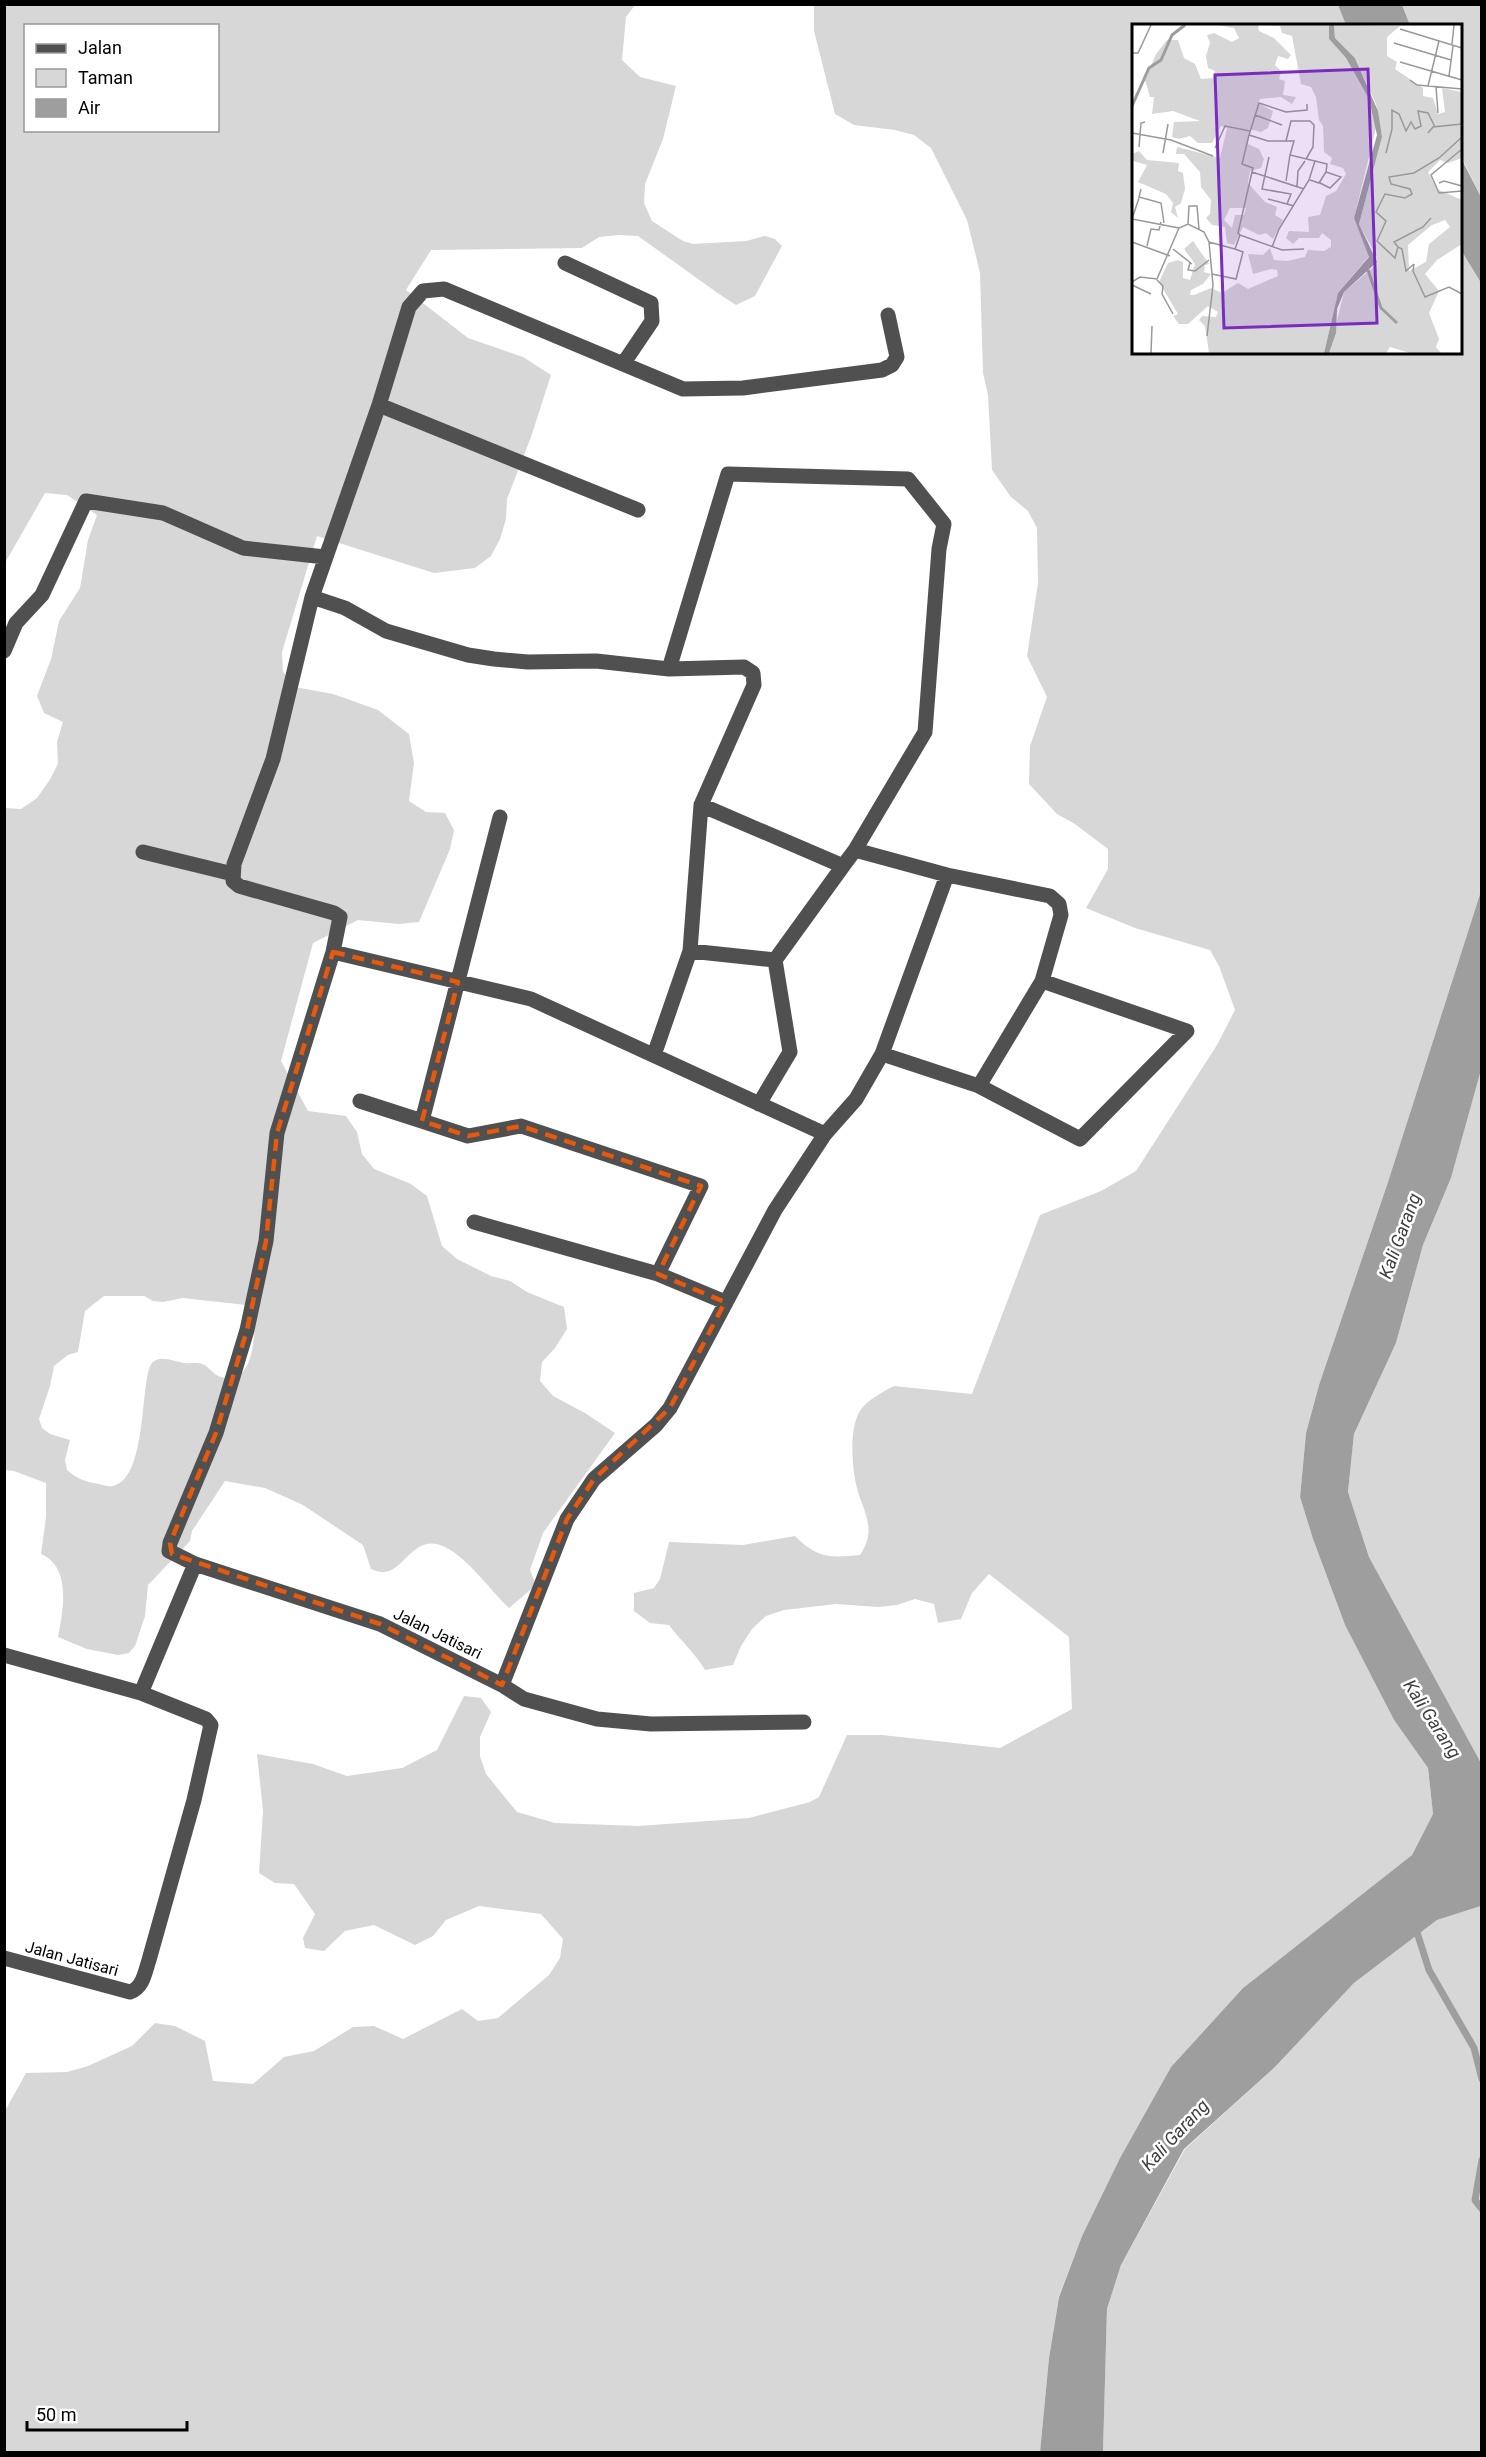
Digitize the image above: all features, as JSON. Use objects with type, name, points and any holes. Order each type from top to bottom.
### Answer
[{"type":"street","points":[[565,263],[651,303],[652,321],[624,364]]},
{"type":"street","points":[[825,1134],[531,999],[333,952],[340,917],[334,913],[239,886],[233,881],[233,874],[234,864],[273,759],[312,597],[325,557],[379,405],[408,307],[423,291],[444,289],[683,389],[743,388],[882,370],[892,365],[897,357],[888,315]]},
{"type":"street","points":[[379,405],[638,510]]},
{"type":"street","points":[[669,669],[728,474],[908,478],[944,524],[939,549],[925,732],[855,850],[775,960],[790,1052],[759,1104]]},
{"type":"street","points":[[4,651],[16,623],[42,595],[86,501],[163,513],[243,548],[325,557]]},
{"type":"street","points":[[312,597],[345,608],[386,631],[468,655],[528,662],[596,661],[669,669],[744,667],[753,673],[754,685],[701,805],[690,951],[654,1055]]},
{"type":"street","points":[[701,805],[843,866]]},
{"type":"street","points":[[422,1121],[500,817]]},
{"type":"street","points":[[855,850],[947,875],[1050,896],[1059,904],[1060,915],[1042,981],[979,1086]]},
{"type":"street","points":[[143,852],[233,874]]},
{"type":"street","points":[[502,1685],[567,1519],[594,1479],[656,1425],[670,1408],[775,1210],[825,1134],[855,1099],[882,1054],[947,875]]},
{"type":"street","points":[[690,951],[775,960]]},
{"type":"street","name":"Jalan Jatisari","points":[[333,952],[277,1133],[266,1240],[247,1330],[216,1433],[170,1543],[169,1551],[195,1564],[380,1624],[502,1685],[524,1699],[597,1719],[651,1724],[804,1722]]},
{"type":"street","points":[[882,1054],[979,1086],[1080,1139],[1187,1031],[1042,981]]},
{"type":"street","points":[[360,1101],[468,1136],[521,1126],[701,1186],[658,1274]]},
{"type":"street","points":[[474,1222],[658,1274],[725,1302]]},
{"type":"street","points":[[141,1693],[195,1564]]},
{"type":"street","name":"Jalan Jatisari","points":[[4,1655],[141,1693],[206,1719],[211,1725],[194,1800],[149,1960],[137,1990],[130,1992],[4,1958]]},
{"type":"highlighted area","points":[[333,952],[458,982],[422,1121],[468,1136],[521,1126],[701,1186],[658,1274],[725,1302],[670,1408],[594,1479],[567,1519],[502,1685],[380,1624],[172,1554],[170,1543],[216,1433],[247,1330],[266,1241],[277,1133]]},
{"type":"green space","points":[[5,5],[635,5],[626,17],[622,60],[640,77],[676,86],[663,139],[645,184],[644,203],[652,221],[683,241],[693,244],[746,241],[765,236],[775,239],[782,246],[755,296],[736,305],[638,236],[599,237],[582,248],[431,250],[406,290],[468,338],[523,357],[551,375],[531,437],[507,499],[506,519],[500,539],[491,556],[475,568],[434,573],[317,536],[282,652],[283,672],[295,687],[333,694],[378,710],[409,734],[414,763],[409,801],[426,812],[445,813],[454,830],[450,849],[419,922],[398,924],[358,920],[313,943],[281,1061],[308,1111],[346,1116],[357,1132],[362,1154],[374,1169],[411,1184],[427,1196],[442,1246],[457,1259],[491,1276],[510,1281],[527,1292],[564,1307],[567,1329],[555,1348],[542,1362],[540,1381],[553,1396],[585,1413],[615,1433],[543,1533],[530,1570],[536,1585],[509,1608],[471,1567],[445,1547],[425,1544],[391,1570],[383,1572],[371,1569],[363,1545],[303,1505],[265,1488],[225,1481],[192,1531],[190,1541],[148,1585],[145,1616],[135,1646],[129,1653],[118,1655],[87,1649],[58,1637],[63,1603],[61,1579],[51,1560],[41,1554],[46,1517],[46,1483],[5,1470],[4,808],[21,809],[37,798],[58,764],[57,742],[63,722],[44,713],[37,696],[51,659],[59,621],[80,588],[88,540],[97,515],[67,495],[45,493],[5,563]],"holes":[[[104,1296],[144,1296],[153,1301],[163,1302],[183,1298],[255,1306],[252,1353],[242,1373],[233,1378],[221,1377],[198,1363],[159,1359],[151,1364],[146,1381],[140,1434],[131,1468],[123,1480],[113,1486],[86,1481],[67,1470],[65,1460],[70,1440],[50,1434],[42,1428],[39,1419],[54,1366],[68,1355],[78,1352],[85,1311]]]},
{"type":"green space","points":[[814,5],[1338,5],[1346,24],[1132,24],[1132,354],[1462,354],[1462,252],[1481,283],[1481,891],[1387,1185],[1319,1385],[1306,1433],[1300,1497],[1345,1625],[1394,1720],[1428,1768],[1433,1814],[1412,1855],[1243,1988],[1171,2067],[1120,2158],[1082,2236],[1059,2296],[1049,2358],[1040,2452],[5,2452],[5,2111],[26,2073],[67,2072],[88,2066],[132,2046],[155,2023],[175,2026],[205,2041],[213,2081],[253,2084],[284,2057],[314,2051],[353,2027],[374,2026],[403,2039],[462,2009],[478,2021],[498,2018],[549,1975],[560,1958],[563,1939],[541,1914],[479,1906],[446,1920],[433,1936],[415,1945],[374,1925],[345,1931],[324,1951],[305,1948],[303,1938],[315,1914],[294,1884],[275,1883],[259,1873],[263,1811],[257,1754],[313,1764],[347,1776],[402,1768],[437,1750],[464,1696],[481,1698],[491,1712],[480,1737],[480,1756],[486,1774],[517,1812],[555,1823],[639,1826],[749,1818],[810,1802],[819,1797],[847,1735],[882,1735],[1000,1748],[1072,1709],[1069,1637],[989,1574],[972,1593],[961,1619],[938,1623],[934,1604],[915,1599],[897,1605],[878,1607],[836,1604],[784,1610],[766,1616],[752,1629],[733,1665],[705,1670],[669,1625],[650,1623],[634,1611],[634,1593],[654,1588],[660,1579],[669,1542],[743,1545],[795,1536],[810,1549],[824,1555],[860,1555],[868,1536],[868,1527],[853,1467],[854,1427],[860,1411],[880,1393],[894,1386],[972,1394],[1040,1215],[1101,1191],[1136,1171],[1217,1045],[1235,1010],[1219,966],[1210,950],[1135,928],[1086,908],[1108,869],[1108,849],[1075,824],[1057,814],[1029,784],[1030,746],[1047,697],[1027,656],[1038,583],[1037,528],[1028,511],[1011,497],[992,470],[988,395],[983,373],[980,273],[967,220],[931,148],[914,135],[895,130],[854,125],[835,114],[814,31]]},
{"type":"green space","points":[[1402,5],[1481,5],[1481,197],[1462,158],[1462,24],[1410,24]]},
{"type":"green space","points":[[1481,1070],[1481,1763],[1369,1557],[1348,1492],[1354,1434],[1396,1343],[1423,1245],[1451,1178]]},
{"type":"green space","points":[[1481,1906],[1481,2452],[1103,2452],[1107,2309],[1121,2265],[1185,2149],[1274,2068],[1354,1983],[1437,1920]]},
{"type":"water","points":[[1338,5],[1402,5],[1410,24],[1346,24]]},
{"type":"water","points":[[1462,160],[1481,197],[1481,283],[1462,252]]},
{"type":"water","name":"Kali Garang","points":[[1481,891],[1481,1070],[1451,1178],[1423,1245],[1396,1343],[1354,1434],[1348,1492],[1369,1557],[1481,1763],[1481,1906],[1437,1920],[1354,1983],[1274,2068],[1184,2149],[1121,2265],[1107,2309],[1103,2452],[1040,2452],[1049,2358],[1059,2297],[1082,2236],[1120,2158],[1171,2067],[1243,1988],[1412,1855],[1433,1814],[1428,1768],[1394,1720],[1345,1625],[1300,1497],[1306,1433],[1319,1385],[1387,1185]]},
{"type":"waterway","points":[[1415,1926],[1429,1970],[1474,2048],[1482,2079]]},
{"type":"waterway","points":[[1482,2160],[1475,2200],[1482,2209]]}]
